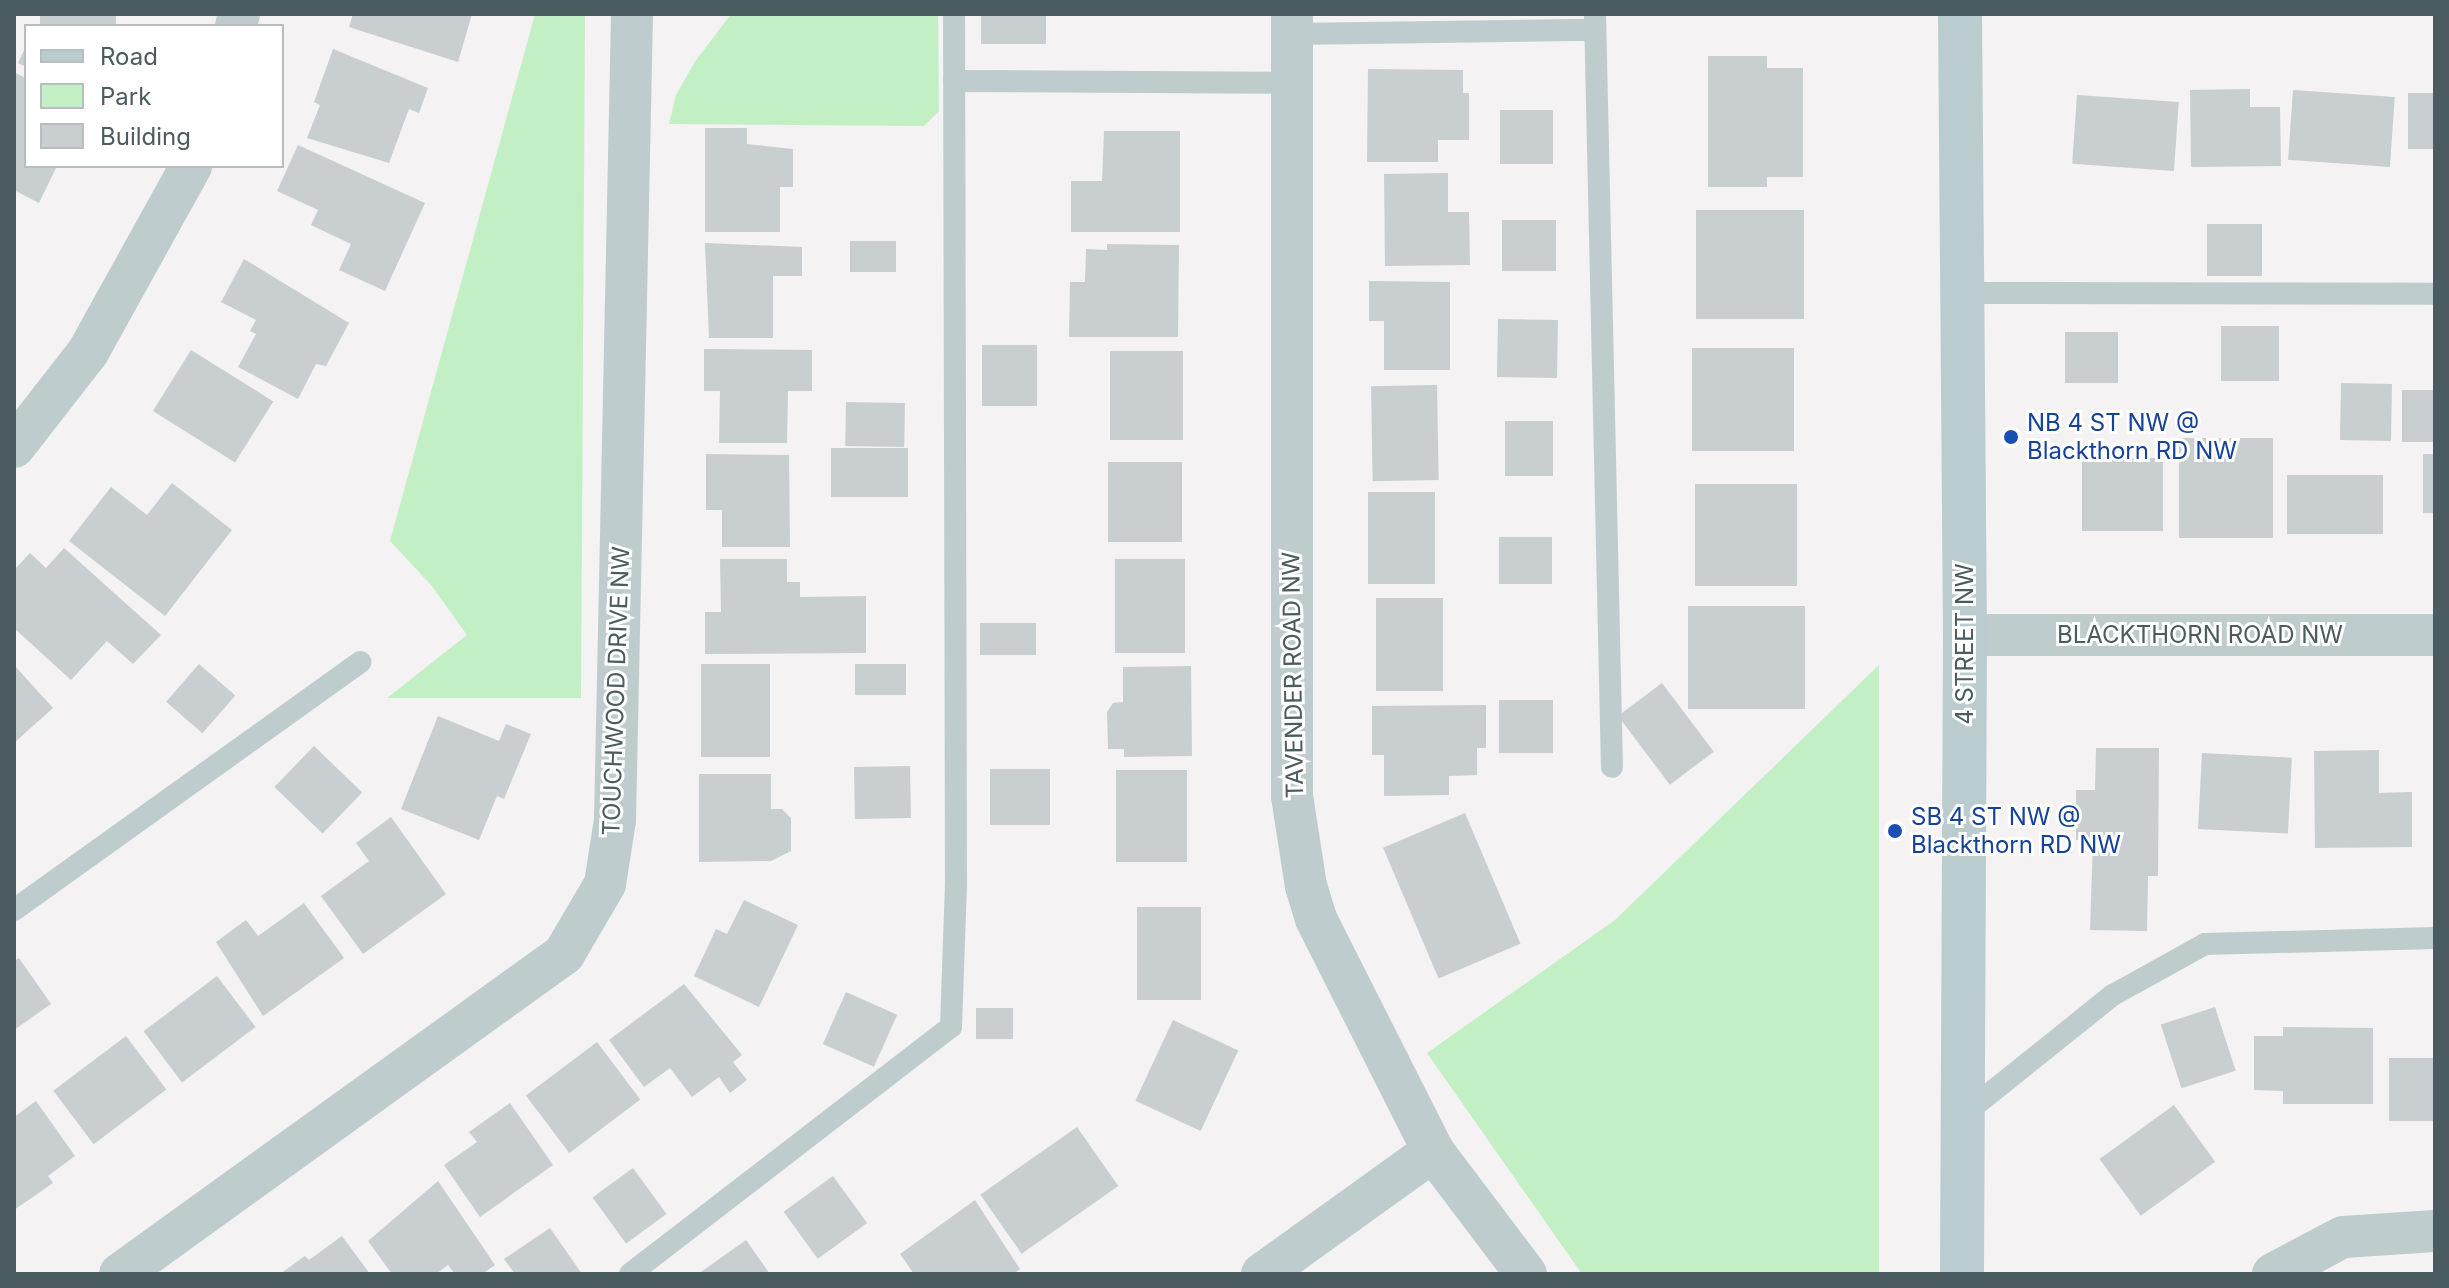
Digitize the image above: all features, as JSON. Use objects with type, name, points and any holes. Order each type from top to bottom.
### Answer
[{"type":"main road","name":"4 STREET NW","points":[[1960,14],[1965,293],[1962,1274]]},
{"type":"street","name":"TOUCHWOOD DRIVE NW","points":[[120,1274],[564,954],[605,884],[615,820],[632,14]]},
{"type":"street","name":"TAVENDER ROAD NW","points":[[1292,24],[1292,796],[1306,886],[1316,919],[1433,1151],[1526,1274]]},
{"type":"street","points":[[14,447],[88,352],[190,168]]},
{"type":"street","name":"BLACKTHORN ROAD NW","points":[[1965,635],[2435,635]]},
{"type":"street","points":[[1262,1274],[1433,1151]]},
{"type":"street","points":[[2273,1274],[2343,1237],[2435,1231]]},
{"type":"lane","points":[[630,1274],[951,1027],[956,884],[954,14]]},
{"type":"lane","points":[[1292,24],[1595,22],[1612,767]]},
{"type":"lane","points":[[954,81],[1292,83]]},
{"type":"lane","points":[[1965,293],[2435,294]]},
{"type":"lane","points":[[14,910],[360,662]]},
{"type":"lane","points":[[1962,1116],[2113,995],[2205,944],[2435,938]]},
{"type":"green space","points":[[535,14],[585,14],[581,698],[387,698],[467,635],[431,585],[390,541]]},
{"type":"green space","points":[[731,14],[938,14],[939,111],[924,126],[669,124],[676,95],[694,63]]},
{"type":"green space","points":[[1879,665],[1879,1274],[1582,1274],[1427,1053],[1615,920]]},
{"type":"building","points":[[40,14],[116,14],[116,24],[40,24]]},
{"type":"building","points":[[353,14],[472,14],[458,62],[349,27]]},
{"type":"building","points":[[981,14],[1046,14],[1046,44],[981,44]]},
{"type":"building","points":[[333,49],[428,88],[419,113],[409,109],[389,163],[307,138],[320,105],[314,102]]},
{"type":"building","points":[[24,50],[24,66],[18,63]]},
{"type":"building","points":[[1708,56],[1767,56],[1767,68],[1803,68],[1803,177],[1767,177],[1767,187],[1708,187]]},
{"type":"building","points":[[1368,69],[1463,70],[1463,93],[1469,93],[1469,140],[1438,140],[1438,162],[1367,162]]},
{"type":"building","points":[[14,72],[24,77],[24,168],[56,168],[39,203],[14,190]]},
{"type":"building","points":[[2250,89],[2250,107],[2280,107],[2281,166],[2191,167],[2190,90]]},
{"type":"building","points":[[2293,90],[2395,97],[2390,167],[2288,160]]},
{"type":"building","points":[[2408,93],[2435,93],[2435,149],[2408,149]]},
{"type":"building","points":[[2077,95],[2179,102],[2174,171],[2072,164]]},
{"type":"building","points":[[1500,110],[1553,110],[1553,164],[1500,164]]},
{"type":"building","points":[[705,128],[747,128],[747,144],[793,149],[793,187],[780,187],[780,232],[705,232]]},
{"type":"building","points":[[1104,131],[1180,131],[1180,232],[1071,232],[1071,181],[1102,181]]},
{"type":"building","points":[[298,145],[425,203],[385,291],[339,270],[351,244],[311,225],[318,210],[277,191]]},
{"type":"building","points":[[1448,173],[1448,212],[1469,212],[1470,265],[1385,266],[1384,174]]},
{"type":"building","points":[[1696,210],[1804,210],[1804,319],[1696,319]]},
{"type":"building","points":[[1502,220],[1556,220],[1556,271],[1502,271]]},
{"type":"building","points":[[2207,224],[2262,224],[2262,276],[2207,276]]},
{"type":"building","points":[[850,241],[896,241],[896,272],[850,272]]},
{"type":"building","points":[[705,243],[802,247],[802,276],[773,276],[773,338],[709,338]]},
{"type":"building","points":[[1107,244],[1179,245],[1178,337],[1069,337],[1070,282],[1085,282],[1086,249],[1107,250]]},
{"type":"building","points":[[244,259],[349,323],[326,366],[316,364],[298,399],[238,367],[256,334],[250,331],[256,320],[221,302]]},
{"type":"building","points":[[1369,281],[1450,282],[1450,370],[1384,370],[1384,321],[1369,321]]},
{"type":"building","points":[[1498,319],[1558,320],[1557,378],[1497,377]]},
{"type":"building","points":[[2221,326],[2279,326],[2279,381],[2221,381]]},
{"type":"building","points":[[2065,332],[2118,332],[2118,383],[2065,383]]},
{"type":"building","points":[[982,345],[1037,345],[1037,406],[982,406]]},
{"type":"building","points":[[1692,348],[1794,348],[1794,451],[1692,451]]},
{"type":"building","points":[[704,349],[812,350],[812,391],[788,391],[787,443],[719,443],[720,391],[704,391]]},
{"type":"building","points":[[191,350],[273,401],[235,462],[153,411]]},
{"type":"building","points":[[1110,351],[1183,351],[1183,440],[1110,440]]},
{"type":"building","points":[[2341,383],[2392,384],[2391,441],[2340,440]]},
{"type":"building","points":[[1437,385],[1439,480],[1373,481],[1371,386]]},
{"type":"building","points":[[2402,390],[2435,390],[2435,442],[2402,442]]},
{"type":"building","points":[[846,402],[905,403],[904,447],[845,446]]},
{"type":"building","points":[[1505,421],[1553,421],[1553,476],[1505,476]]},
{"type":"building","points":[[2179,438],[2273,438],[2273,538],[2179,538]]},
{"type":"building","points":[[831,448],[908,448],[908,497],[831,497]]},
{"type":"building","points":[[706,454],[789,455],[790,547],[722,547],[722,510],[706,510]]},
{"type":"building","points":[[2423,454],[2435,454],[2435,513],[2423,513]]},
{"type":"building","points":[[2082,458],[2163,458],[2163,531],[2082,531]]},
{"type":"building","points":[[1108,462],[1182,462],[1182,542],[1108,542]]},
{"type":"building","points":[[2287,475],[2383,475],[2383,534],[2287,534]]},
{"type":"building","points":[[172,483],[232,530],[165,616],[69,541],[111,487],[147,515]]},
{"type":"building","points":[[1695,484],[1797,484],[1797,586],[1695,586]]},
{"type":"building","points":[[1368,492],[1435,492],[1435,584],[1368,584]]},
{"type":"building","points":[[1499,537],[1552,537],[1552,584],[1499,584]]},
{"type":"building","points":[[64,548],[161,635],[133,664],[107,641],[71,680],[14,628],[14,570],[30,553],[46,568]]},
{"type":"building","points":[[720,559],[787,559],[787,582],[800,582],[800,597],[866,596],[866,653],[705,654],[705,612],[721,612]]},
{"type":"building","points":[[1115,559],[1185,559],[1185,653],[1115,653]]},
{"type":"building","points":[[1376,598],[1443,598],[1443,691],[1376,691]]},
{"type":"building","points":[[1688,606],[1805,606],[1805,709],[1688,709]]},
{"type":"building","points":[[980,623],[1036,623],[1036,655],[980,655]]},
{"type":"building","points":[[199,664],[235,695],[202,733],[166,702]]},
{"type":"building","points":[[701,664],[770,664],[770,757],[701,757]]},
{"type":"building","points":[[855,664],[906,664],[906,695],[855,695]]},
{"type":"building","points":[[14,665],[53,708],[14,743]]},
{"type":"building","points":[[1191,666],[1192,756],[1124,757],[1124,749],[1108,749],[1107,712],[1113,703],[1123,702],[1123,667]]},
{"type":"building","points":[[1662,683],[1714,752],[1670,785],[1618,716]]},
{"type":"building","points":[[1499,700],[1553,700],[1553,753],[1499,753]]},
{"type":"building","points":[[1486,705],[1486,748],[1477,748],[1477,775],[1449,776],[1449,795],[1384,796],[1384,755],[1372,755],[1372,706]]},
{"type":"building","points":[[438,716],[499,741],[506,724],[531,734],[504,799],[497,796],[479,840],[401,809]]},
{"type":"building","points":[[314,746],[362,793],[323,834],[274,787]]},
{"type":"building","points":[[2096,748],[2159,748],[2158,876],[2148,876],[2147,931],[2090,930],[2093,840],[2076,840],[2076,790],[2095,790]]},
{"type":"building","points":[[2379,750],[2379,793],[2412,792],[2412,847],[2315,848],[2314,751]]},
{"type":"building","points":[[2202,753],[2292,758],[2288,834],[2198,829]]},
{"type":"building","points":[[910,766],[911,818],[855,819],[854,767]]},
{"type":"building","points":[[990,769],[1050,769],[1050,825],[990,825]]},
{"type":"building","points":[[1116,770],[1187,770],[1187,862],[1116,862]]},
{"type":"building","points":[[699,774],[771,774],[771,809],[782,809],[791,818],[791,851],[771,861],[699,862]]},
{"type":"building","points":[[1465,813],[1520,944],[1439,978],[1383,848]]},
{"type":"building","points":[[391,817],[446,894],[363,954],[321,896],[369,861],[356,843]]},
{"type":"building","points":[[744,900],[798,925],[759,1007],[694,976],[716,929],[727,934]]},
{"type":"building","points":[[304,903],[344,958],[263,1016],[216,942],[246,920],[258,936]]},
{"type":"building","points":[[1137,907],[1201,907],[1201,1000],[1137,1000]]},
{"type":"building","points":[[19,958],[51,1004],[14,1030],[14,961]]},
{"type":"building","points":[[217,976],[256,1027],[182,1082],[144,1031]]},
{"type":"building","points":[[684,984],[742,1055],[733,1062],[747,1080],[730,1093],[719,1077],[692,1097],[670,1068],[644,1087],[609,1040]]},
{"type":"building","points":[[846,992],[897,1015],[874,1067],[823,1044]]},
{"type":"building","points":[[2215,1007],[2236,1071],[2181,1088],[2161,1025]]},
{"type":"building","points":[[976,1008],[1013,1008],[1013,1039],[976,1039]]},
{"type":"building","points":[[1173,1020],[1238,1050],[1201,1131],[1135,1101]]},
{"type":"building","points":[[2283,1027],[2373,1028],[2373,1104],[2283,1104],[2283,1091],[2254,1090],[2254,1036],[2283,1036]]},
{"type":"building","points":[[126,1036],[166,1090],[94,1144],[53,1091]]},
{"type":"building","points":[[597,1042],[640,1100],[569,1153],[526,1096]]},
{"type":"building","points":[[2389,1058],[2435,1058],[2435,1121],[2389,1121]]},
{"type":"building","points":[[36,1101],[75,1156],[48,1176],[53,1183],[14,1210],[14,1117]]},
{"type":"building","points":[[510,1103],[553,1165],[480,1217],[444,1165],[477,1142],[469,1132]]},
{"type":"building","points":[[2174,1105],[2215,1162],[2141,1216],[2100,1159]]},
{"type":"building","points":[[1077,1127],[1118,1186],[1022,1254],[980,1195]]},
{"type":"building","points":[[633,1168],[667,1214],[626,1244],[593,1197]]},
{"type":"building","points":[[833,1176],[867,1223],[818,1259],[784,1212]]},
{"type":"building","points":[[438,1181],[495,1265],[482,1274],[455,1274],[448,1265],[436,1274],[392,1274],[368,1241]]},
{"type":"building","points":[[975,1200],[1020,1269],[1013,1274],[914,1274],[900,1254]]},
{"type":"building","points":[[550,1228],[582,1274],[515,1274],[504,1259]]},
{"type":"building","points":[[342,1236],[370,1274],[280,1274],[305,1256],[309,1260]]},
{"type":"building","points":[[746,1240],[770,1274],[698,1274]]},
{"type":"place","name":"NB 4 ST NW @ Blackthorn RD NW","points":[[2011,437]]},
{"type":"place","name":"SB 4 ST NW @ Blackthorn RD NW","points":[[1895,831]]}]
